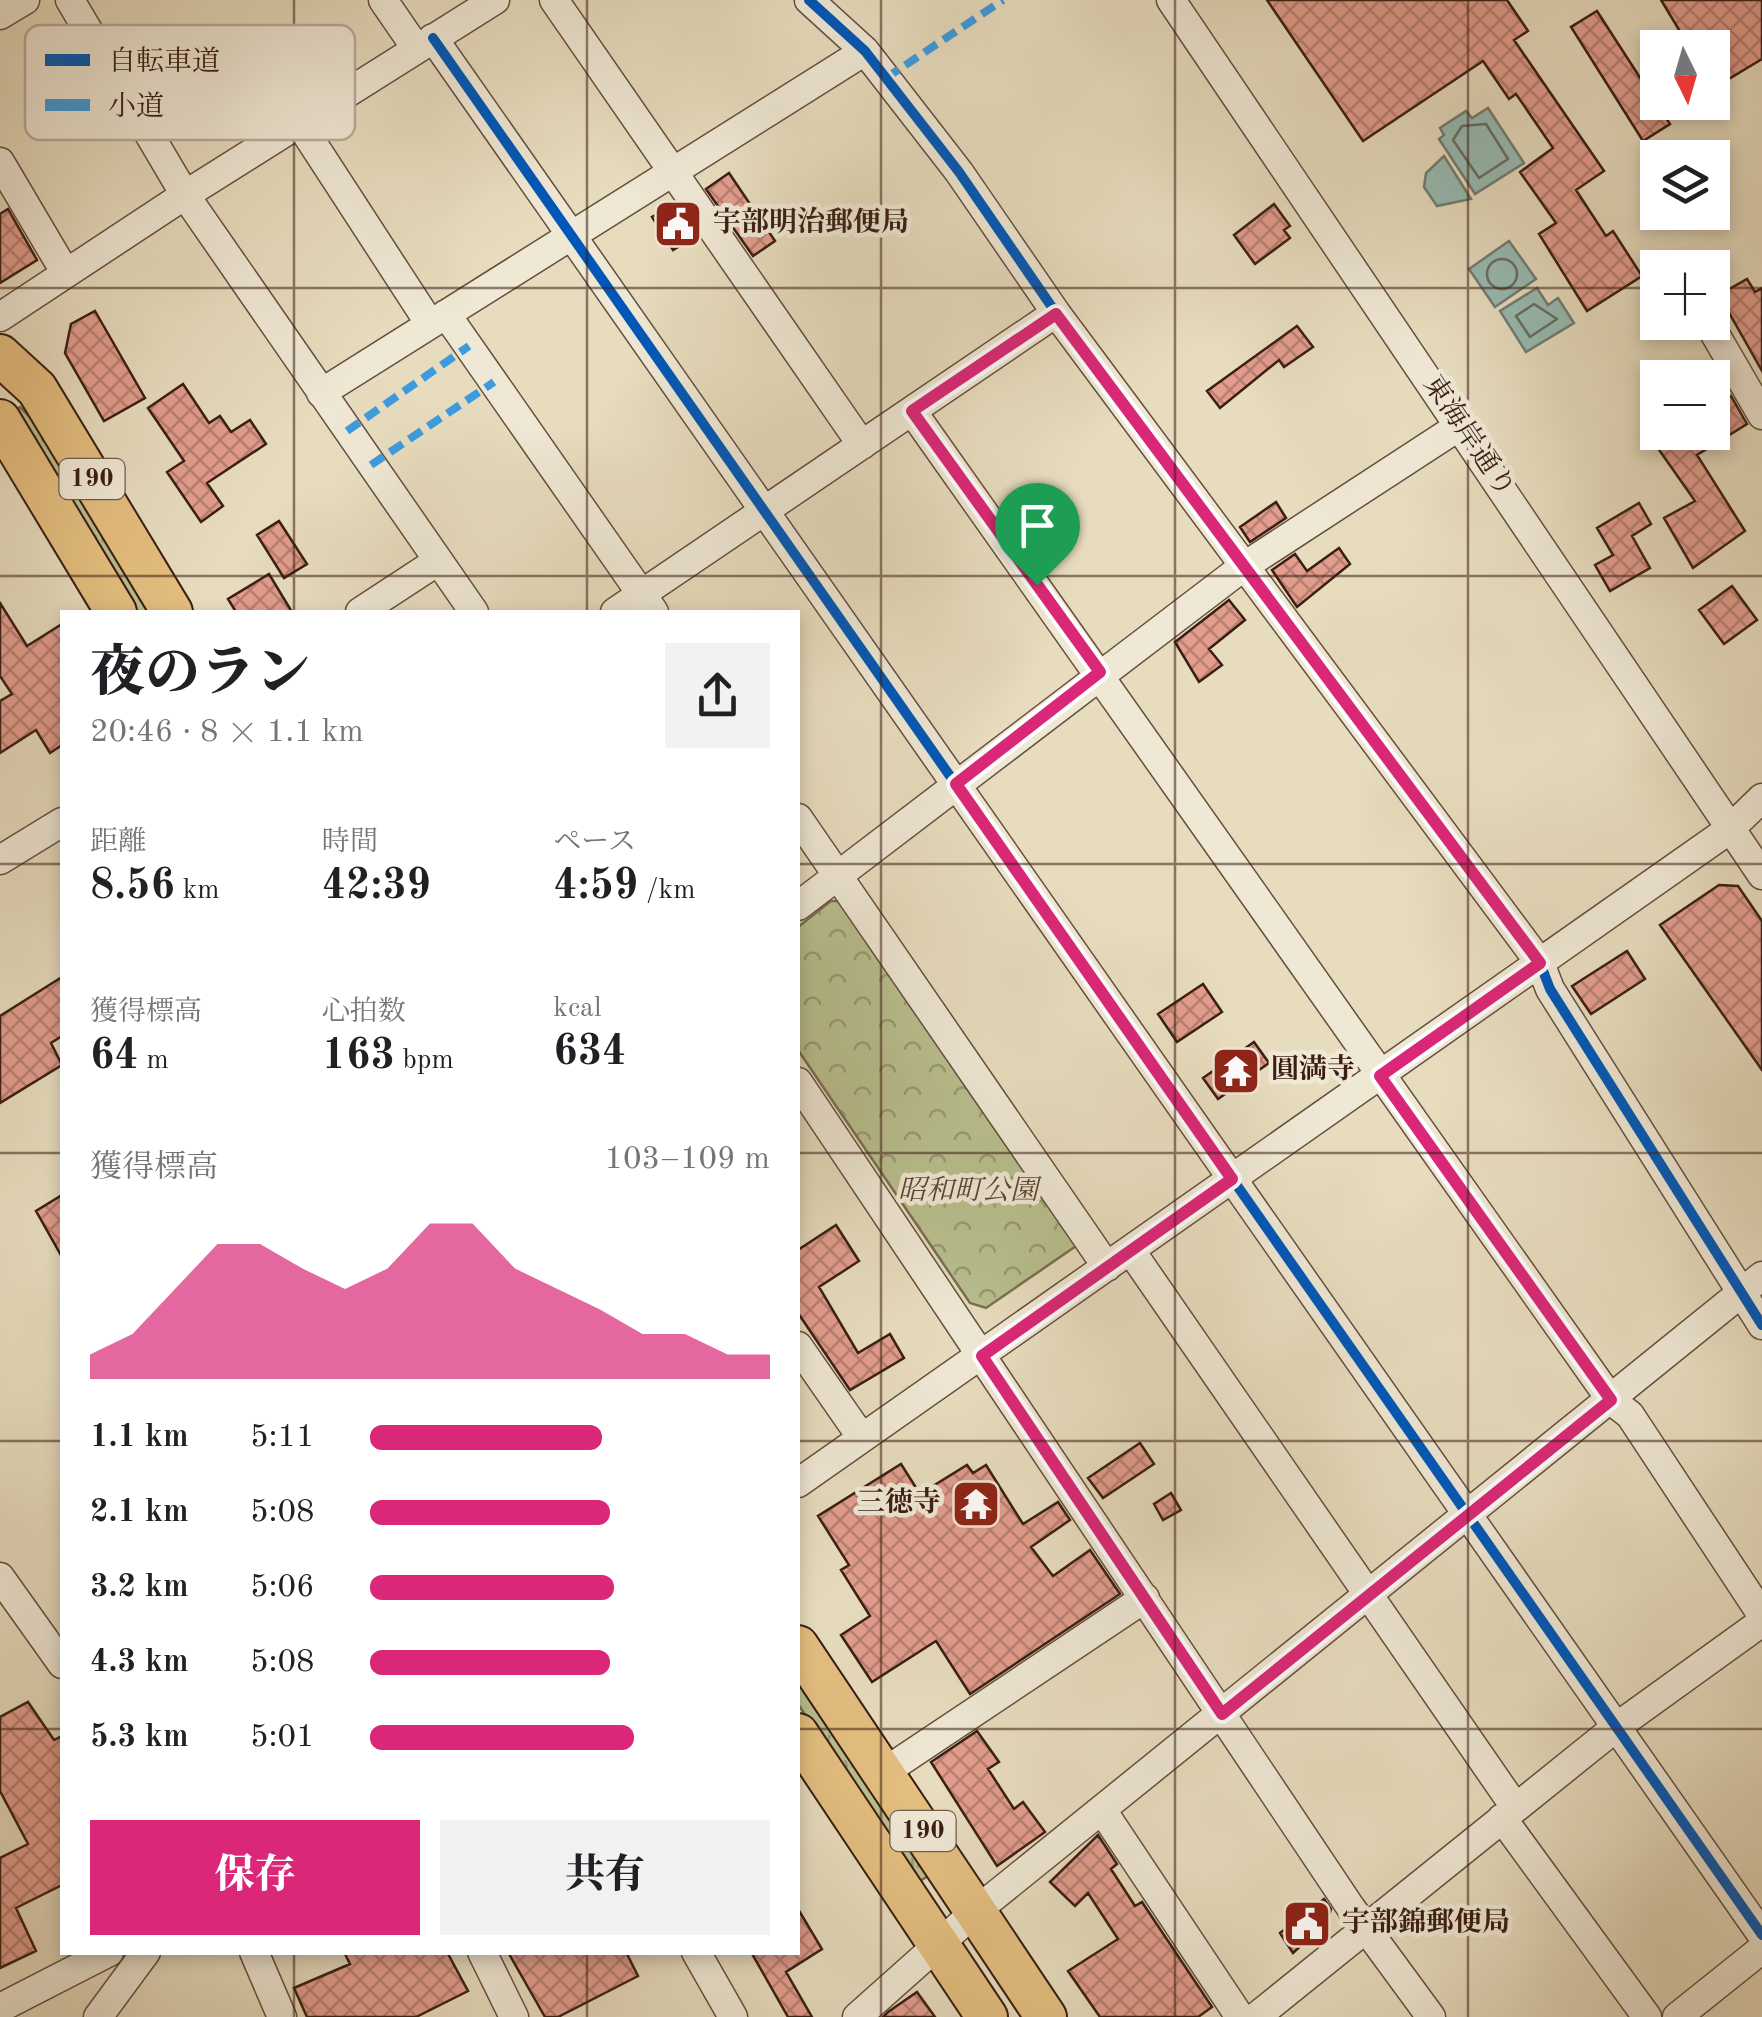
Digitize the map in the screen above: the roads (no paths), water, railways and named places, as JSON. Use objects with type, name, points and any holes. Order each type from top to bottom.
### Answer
[{"type":"highway","name":"190","points":[[0,355],[37,389],[171,610]]},
{"type":"highway","name":"190","points":[[0,420],[115,610]]},
{"type":"highway","name":"190","points":[[800,1649],[1046,2017]]},
{"type":"highway","name":"190","points":[[800,1737],[987,2017]]},
{"type":"street","points":[[0,14],[26,0]]},
{"type":"street","points":[[70,0],[85,25]]},
{"type":"street","points":[[383,0],[424,43],[573,236],[1762,1935]]},
{"type":"street","points":[[355,88],[495,0]]},
{"type":"street","points":[[554,0],[862,445]]},
{"type":"street","points":[[809,0],[865,51],[960,172],[1056,314],[1243,567],[1402,772],[1540,963],[1550,989],[1751,1285],[1762,1325]]},
{"type":"street","name":"東海岸通り","points":[[1171,0],[1762,875]]},
{"type":"street","points":[[321,393],[865,51]]},
{"type":"street","points":[[152,140],[184,194],[473,610]]},
{"type":"street","points":[[0,317],[184,194],[273,140]]},
{"type":"street","points":[[311,140],[648,604],[765,511],[1056,314]]},
{"type":"street","points":[[0,162],[65,272]]},
{"type":"street","points":[[1718,340],[1762,415]]},
{"type":"street","points":[[912,411],[1611,1400],[1630,1415],[1762,1619],[1615,1728],[1256,2017]]},
{"type":"street","points":[[800,904],[1100,672],[1243,567],[1460,425]]},
{"type":"street","points":[[363,610],[438,561]]},
{"type":"street","points":[[800,1482],[1730,829],[1762,798]]},
{"type":"street","points":[[800,821],[1107,1267]]},
{"type":"street","points":[[0,860],[60,823]]},
{"type":"street","points":[[800,1085],[1366,1928],[1432,2017]]},
{"type":"street","points":[[1131,1251],[1367,1594],[1647,2017]]},
{"type":"street","points":[[857,2017],[976,1911],[1751,1285]]},
{"type":"street","points":[[800,1349],[862,1438]]},
{"type":"street","points":[[0,1577],[60,1661]]},
{"type":"street","points":[[883,1772],[1144,1598]]},
{"type":"street","points":[[1102,1810],[1240,2017]]},
{"type":"street","points":[[1677,2017],[1762,1948]]},
{"type":"street","points":[[0,2008],[103,1955]]},
{"type":"street","points":[[98,2017],[141,1955]]},
{"type":"street","points":[[255,1955],[282,2017]]},
{"type":"street","points":[[483,1955],[514,2017]]},
{"type":"street","points":[[698,1955],[733,2017]]},
{"type":"water","points":[[1488,108],[1524,163],[1475,194],[1439,139],[1444,135],[1440,128],[1466,111],[1472,118]]},
{"type":"water","points":[[1444,156],[1471,199],[1437,206],[1424,187],[1426,173]]},
{"type":"water","points":[[1509,241],[1536,279],[1495,307],[1469,269]]},
{"type":"water","points":[[1537,288],[1548,305],[1558,298],[1574,323],[1526,352],[1500,311]]},
{"type":"place","name":"宇部明治郵便局","points":[[678,224]]},
{"type":"place","name":"圓満寺","points":[[1236,1071]]},
{"type":"place","name":"三徳寺","points":[[976,1504]]},
{"type":"place","name":"宇部錦郵便局","points":[[1307,1924]]},
{"type":"park label","name":"昭和町公園","points":[[968,1192]]}]
